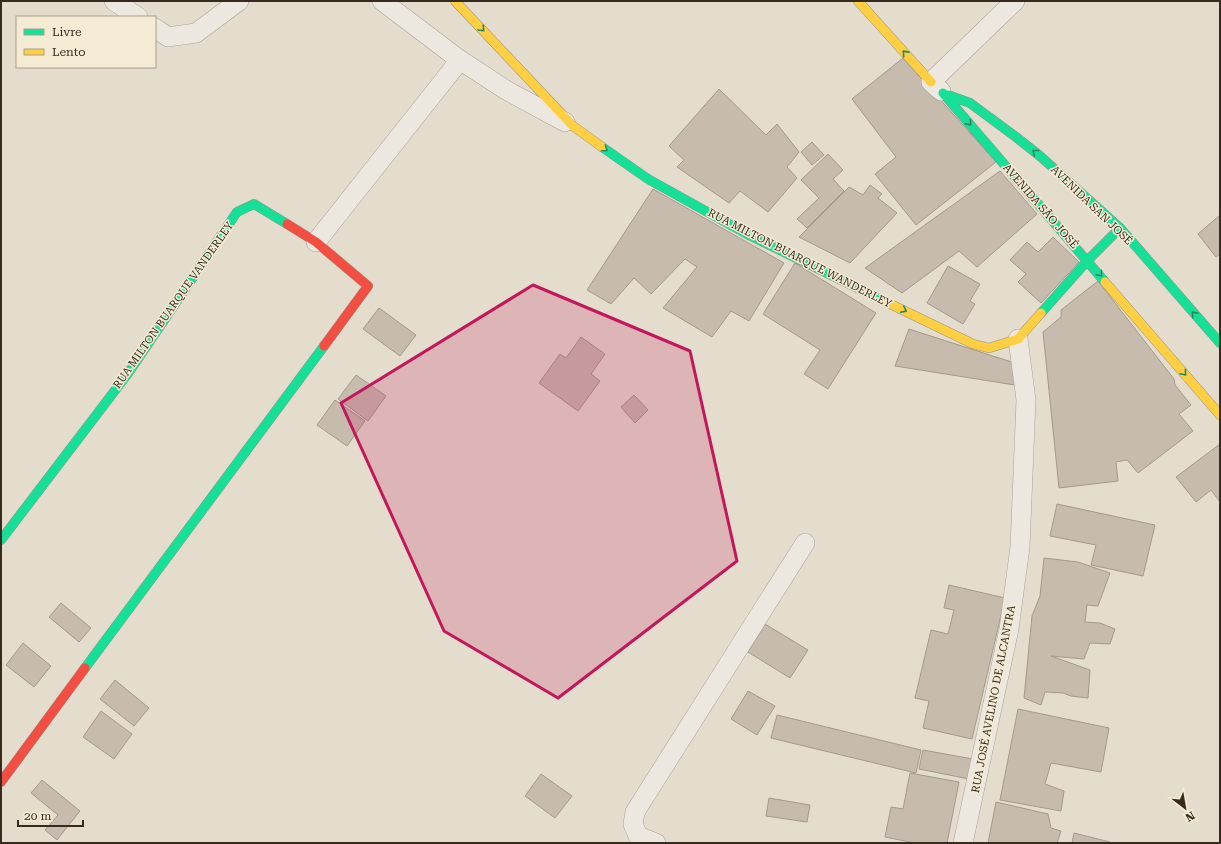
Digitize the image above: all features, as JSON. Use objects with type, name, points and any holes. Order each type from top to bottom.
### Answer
[{"type":"street","points":[[114,1],[136,16]]},
{"type":"street","points":[[156,29],[168,37],[196,33],[239,1]]},
{"type":"street","name":"RUA MILTON BUARQUE WANDERLEY","points":[[382,1],[460,60],[506,90],[573,126],[648,179],[747,234],[973,344],[989,348],[1018,339]]},
{"type":"street","name":"RUA MILTON BUARQUE WANDERLEY","points":[[455,1],[573,126]]},
{"type":"street","name":"AVENIDA SÃO JOSÉ","points":[[858,1],[996,154],[1220,415]]},
{"type":"street","points":[[937,88],[1015,1]]},
{"type":"street","points":[[1,782],[368,286],[316,242],[460,60]]},
{"type":"street","name":"AVENIDA SAN JOSÉ","points":[[937,88],[970,103],[1016,137],[1040,156],[1120,228],[1220,343]]},
{"type":"street","points":[[996,154],[1005,141],[1016,137]]},
{"type":"street","name":"RUA MILTON BUARQUE VANDERLEY","points":[[1,540],[129,372],[237,212],[254,204],[316,242]]},
{"type":"street","points":[[1018,339],[1088,260],[1120,228]]},
{"type":"street","name":"RUA JOSÉ AVELINO DE ALCANTRA","points":[[963,843],[1009,629],[1020,547],[1026,400],[1018,339]]},
{"type":"street","points":[[656,843],[638,836],[632,824],[635,812],[805,544]]},
{"type":"highlighted area","points":[[533,285],[690,351],[737,561],[558,698],[444,631],[341,403]]},
{"type":"building","points":[[903,58],[996,162],[916,225],[875,174],[896,157],[852,99]]},
{"type":"building","points":[[719,89],[766,135],[777,124],[799,152],[787,167],[797,178],[768,212],[740,191],[729,203],[677,167],[684,160],[669,146]]},
{"type":"building","points":[[812,142],[824,155],[812,165],[801,152]]},
{"type":"building","points":[[828,154],[843,170],[833,179],[844,191],[807,228],[797,219],[819,198],[801,180]]},
{"type":"building","points":[[1000,171],[1037,214],[977,267],[959,251],[902,293],[865,268]]},
{"type":"building","points":[[870,185],[882,194],[878,198],[897,213],[850,263],[799,237],[849,187],[863,195]]},
{"type":"building","points":[[653,189],[784,263],[749,321],[731,311],[712,337],[663,308],[697,267],[685,259],[651,294],[634,278],[611,304],[587,290]]},
{"type":"building","points":[[1220,215],[1220,254],[1216,257],[1198,234]]},
{"type":"building","points":[[1053,237],[1079,262],[1041,303],[1018,282],[1026,274],[1010,260],[1027,242],[1038,252]]},
{"type":"building","points":[[795,263],[876,313],[828,389],[804,374],[820,350],[763,314]]},
{"type":"building","points":[[948,266],[980,284],[970,301],[975,304],[963,324],[927,303]]},
{"type":"building","points":[[1098,281],[1174,379],[1175,385],[1191,405],[1179,414],[1193,431],[1138,473],[1127,460],[1116,462],[1118,481],[1059,488],[1043,332],[1061,317],[1061,310]]},
{"type":"building","points":[[379,308],[416,335],[400,356],[363,329]]},
{"type":"building","points":[[909,329],[1024,366],[1021,386],[895,366]]},
{"type":"building","points":[[581,337],[605,354],[591,374],[600,381],[578,411],[539,383],[560,354],[566,358]]},
{"type":"building","points":[[356,375],[386,396],[368,421],[338,399]]},
{"type":"building","points":[[634,395],[648,410],[635,423],[621,407]]},
{"type":"building","points":[[335,400],[365,421],[347,446],[317,425]]},
{"type":"building","points":[[1220,444],[1220,502],[1211,490],[1196,502],[1176,477]]},
{"type":"building","points":[[1057,504],[1155,525],[1143,576],[1091,565],[1096,545],[1050,536]]},
{"type":"building","points":[[1044,558],[1078,562],[1110,573],[1098,606],[1087,605],[1085,622],[1100,623],[1115,629],[1110,644],[1090,643],[1084,659],[1051,656],[1090,670],[1088,698],[1071,696],[1063,693],[1045,692],[1041,705],[1024,698],[1032,616],[1040,596]]},
{"type":"building","points":[[949,585],[1005,598],[972,739],[923,728],[929,701],[915,698],[931,630],[948,634],[954,610],[944,608]]},
{"type":"building","points":[[61,603],[91,628],[79,642],[49,617]]},
{"type":"building","points":[[765,624],[808,650],[790,678],[748,652]]},
{"type":"building","points":[[23,643],[51,666],[34,687],[6,665]]},
{"type":"building","points":[[115,680],[149,708],[134,726],[100,699]]},
{"type":"building","points":[[748,691],[775,706],[757,735],[731,719]]},
{"type":"building","points":[[1018,709],[1109,728],[1101,772],[1051,763],[1045,784],[1064,791],[1061,811],[1000,800]]},
{"type":"building","points":[[101,711],[132,734],[114,759],[83,737]]},
{"type":"building","points":[[777,715],[921,750],[916,773],[771,738]]},
{"type":"building","points":[[923,750],[973,759],[969,779],[919,769]]},
{"type":"building","points":[[910,773],[959,782],[947,843],[915,843],[885,837],[891,807],[903,809]]},
{"type":"building","points":[[541,774],[572,796],[555,818],[525,796]]},
{"type":"building","points":[[42,780],[80,811],[57,840],[45,830],[58,815],[31,793]]},
{"type":"building","points":[[769,798],[810,805],[807,822],[766,816]]},
{"type":"building","points":[[996,802],[1048,814],[1051,828],[1061,831],[1057,843],[988,843]]},
{"type":"building","points":[[1074,833],[1110,842],[1110,843],[1072,843]]},
{"type":"traffic: fast","points":[[943,93],[1105,282]]},
{"type":"traffic: fast","points":[[948,95],[970,103],[1016,137],[1040,156],[1120,228],[1220,343]]},
{"type":"traffic: fast","points":[[602,147],[648,179],[747,234],[882,300]]},
{"type":"traffic: fast","points":[[1,540],[129,372],[237,212],[254,204],[287,224]]},
{"type":"traffic: fast","points":[[1041,313],[1088,260],[1120,228]]},
{"type":"traffic: fast","points":[[85,668],[324,346]]},
{"type":"traffic: slow","points":[[455,1],[573,126],[602,147]]},
{"type":"traffic: slow","points":[[858,1],[931,82]]},
{"type":"traffic: slow","points":[[1105,282],[1220,415]]},
{"type":"traffic: slow","points":[[882,300],[973,344],[989,348],[1018,339],[1041,313]]},
{"type":"traffic: jam","points":[[287,224],[316,242],[368,286],[324,346]]},
{"type":"traffic: jam","points":[[1,782],[85,668]]}]
